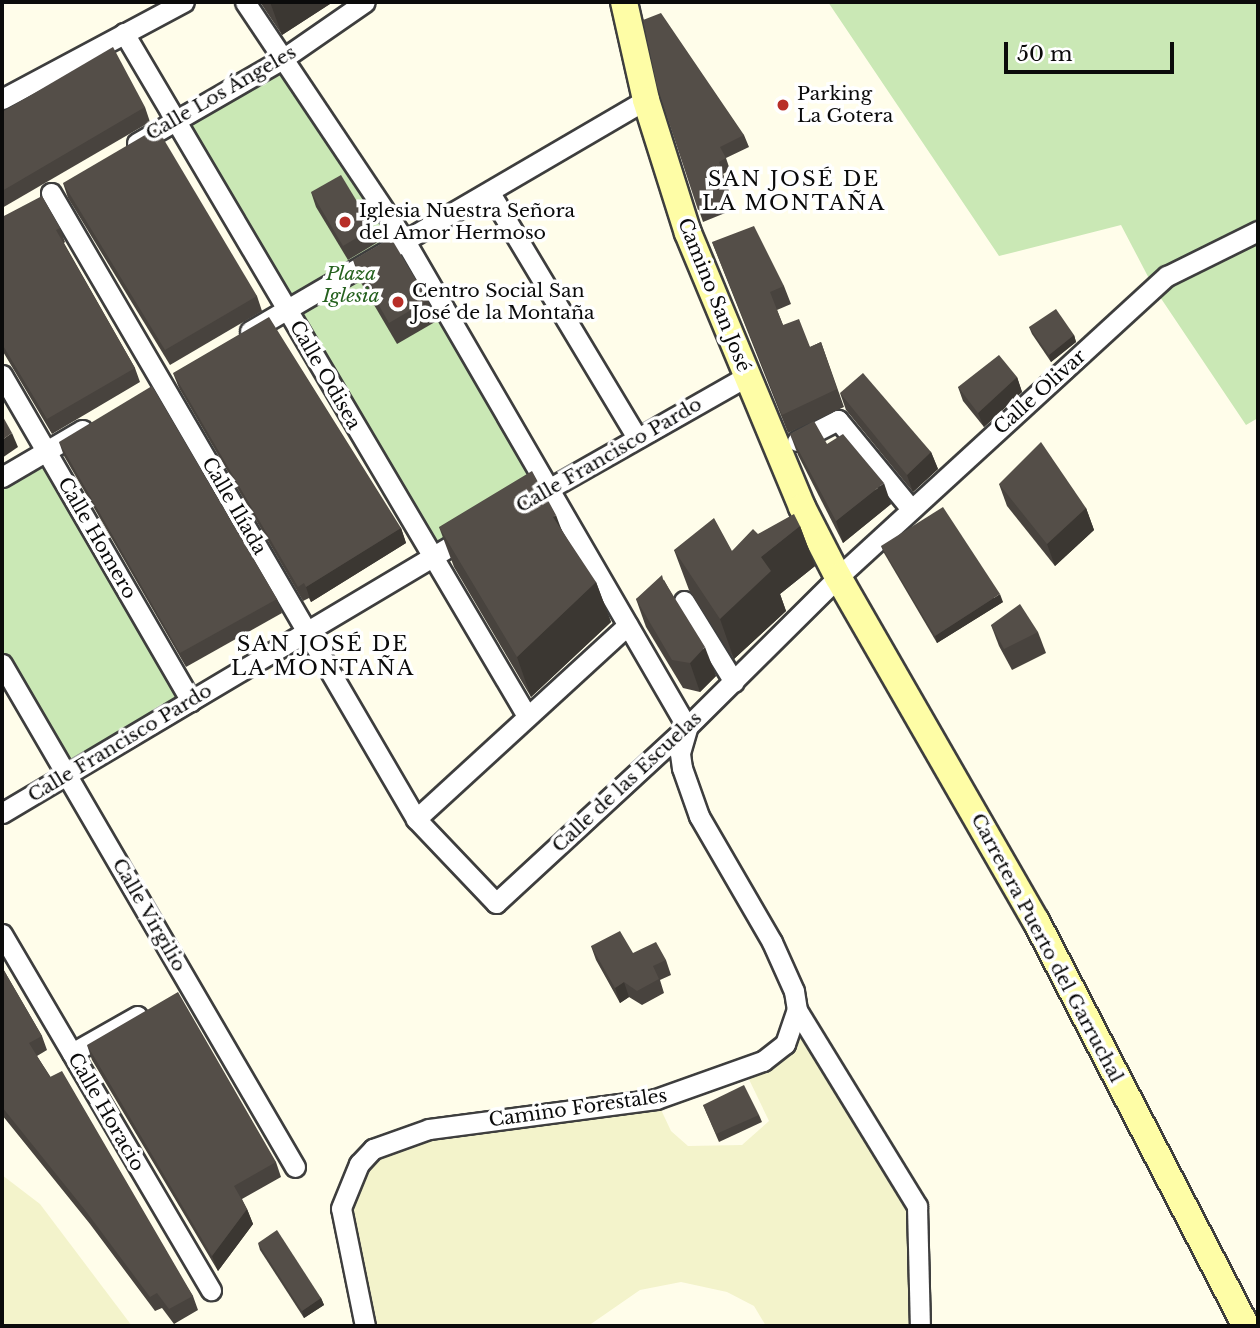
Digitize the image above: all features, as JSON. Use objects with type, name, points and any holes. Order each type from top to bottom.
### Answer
[{"type":"main road","name":"Camino San José","points":[[624,2],[646,100],[688,233],[778,452],[838,577]]},
{"type":"main road","name":"Carretera Puerto del Garruchal","points":[[838,577],[1036,921],[1246,1326]]},
{"type":"street","points":[[2,99],[184,2]]},
{"type":"street","points":[[245,2],[405,241],[687,727],[681,753],[686,783],[710,838],[786,969],[797,1010],[917,1206],[920,1326]]},
{"type":"street","name":"Calle Los Ángeles","points":[[119,153],[284,58],[365,2]]},
{"type":"street","name":"Calle Odisea","points":[[124,33],[527,716]]},
{"type":"street","points":[[230,343],[646,100]]},
{"type":"street","points":[[31,205],[73,180]]},
{"type":"street","name":"Calle Ilíada","points":[[51,193],[416,819]]},
{"type":"street","points":[[490,193],[637,438]]},
{"type":"street","name":"Calle Olivar","points":[[838,577],[1167,276],[1258,231]]},
{"type":"street","points":[[138,397],[184,370]]},
{"type":"street","name":"Calle Homero","points":[[2,375],[191,701]]},
{"type":"street","name":"Calle Francisco Pardo","points":[[2,813],[496,519],[747,376]]},
{"type":"street","points":[[2,477],[104,417]]},
{"type":"street","points":[[778,452],[838,420],[911,509]]},
{"type":"street","name":"Calle de las Escuelas","points":[[416,819],[496,903],[687,727],[838,577]]},
{"type":"street","points":[[684,601],[734,682]]},
{"type":"street","points":[[416,819],[628,625]]},
{"type":"street","name":"Calle Virgilio","points":[[2,664],[295,1167]]},
{"type":"street","name":"Calle Horacio","points":[[2,934],[211,1290]]},
{"type":"street","points":[[72,1053],[190,986]]},
{"type":"street","name":"Camino Forestales","points":[[365,1326],[341,1209],[359,1164],[373,1149],[429,1129],[656,1099],[703,1086],[773,1054],[785,1044],[797,1010]]},
{"type":"green space","points":[[828,2],[1258,2],[1258,418],[1246,425],[1154,288],[1121,225],[999,256]]},
{"type":"green space","name":"Plaza Iglesia","points":[[284,58],[549,488],[432,557],[175,120]]},
{"type":"green space","points":[[46,451],[191,701],[67,775],[2,664],[2,477]]},
{"type":"green space","points":[[797,1010],[917,1206],[920,1326],[766,1326],[754,1306],[727,1292],[681,1282],[640,1290],[588,1326],[365,1326],[355,1289],[349,1183],[359,1164],[429,1129],[656,1099],[671,1131],[688,1146],[742,1145],[769,1121],[744,1069],[763,1061]]},
{"type":"green space","points":[[2,1175],[40,1204],[132,1326],[2,1326]]},
{"type":"building","points":[[661,13],[744,135],[720,147],[726,158],[719,162],[731,197],[698,210],[657,86],[643,20]]},
{"type":"building","points":[[113,47],[145,107],[2,191],[2,112]]},
{"type":"building","points":[[157,128],[257,296],[165,350],[63,183]]},
{"type":"building","name":"Iglesia Nuestra Señora del Amor Hermoso","points":[[341,175],[373,228],[343,246],[311,192]]},
{"type":"building","points":[[42,196],[60,228],[56,230],[135,368],[47,419],[2,344],[2,217]]},
{"type":"building","points":[[754,226],[784,286],[770,292],[783,325],[799,319],[810,347],[821,342],[837,389],[782,415],[712,242]]},
{"type":"building","name":"Centro Social San José de la Montaña","points":[[391,238],[428,300],[389,323],[353,260]]},
{"type":"building","points":[[1056,309],[1074,335],[1049,355],[1029,327]]},
{"type":"building","points":[[269,317],[401,528],[306,587],[304,583],[298,587],[173,373]]},
{"type":"building","points":[[999,355],[1017,377],[978,413],[958,387]]},
{"type":"building","points":[[863,373],[931,452],[907,475],[840,393]]},
{"type":"building","points":[[152,386],[277,599],[180,653],[59,442]]},
{"type":"building","points":[[2,415],[12,433],[2,440]]},
{"type":"building","points":[[814,421],[827,444],[843,434],[884,483],[836,521],[790,434]]},
{"type":"building","points":[[1041,442],[1086,508],[1047,544],[999,484]]},
{"type":"building","points":[[532,471],[556,515],[553,517],[596,582],[517,657],[439,527]]},
{"type":"building","points":[[943,507],[1000,594],[935,636],[881,546]]},
{"type":"building","points":[[794,514],[800,526],[761,557],[771,571],[720,619],[674,550],[714,518],[732,551],[753,529],[758,534]]},
{"type":"building","points":[[662,575],[705,647],[690,663],[672,660],[636,599]]},
{"type":"building","points":[[1020,604],[1038,632],[1004,649],[991,625]]},
{"type":"building","points":[[620,931],[633,953],[656,942],[666,960],[653,966],[659,979],[637,991],[624,982],[615,988],[591,946]]},
{"type":"building","points":[[2,967],[42,1036],[29,1043],[50,1077],[62,1071],[193,1296],[169,1309],[157,1293],[150,1297],[85,1210],[2,1107]]},
{"type":"building","points":[[178,992],[276,1162],[234,1186],[247,1209],[212,1256],[87,1045]]},
{"type":"building","points":[[744,1085],[759,1115],[716,1134],[703,1105]]},
{"type":"building","points":[[277,1230],[321,1298],[302,1311],[258,1243]]},
{"type":"place","name":"Parking La Gotera","points":[[783,105]]},
{"type":"place","name":"Iglesia Nuestra Señora del Amor Hermoso","points":[[345,222]]},
{"type":"place","name":"Centro Social San José de la Montaña","points":[[398,302]]},
{"type":"district","name":"SAN JOSÉ DE LA MONTAÑA","points":[[794,191]]},
{"type":"district","name":"SAN JOSÉ DE LA MONTAÑA","points":[[323,656]]}]
